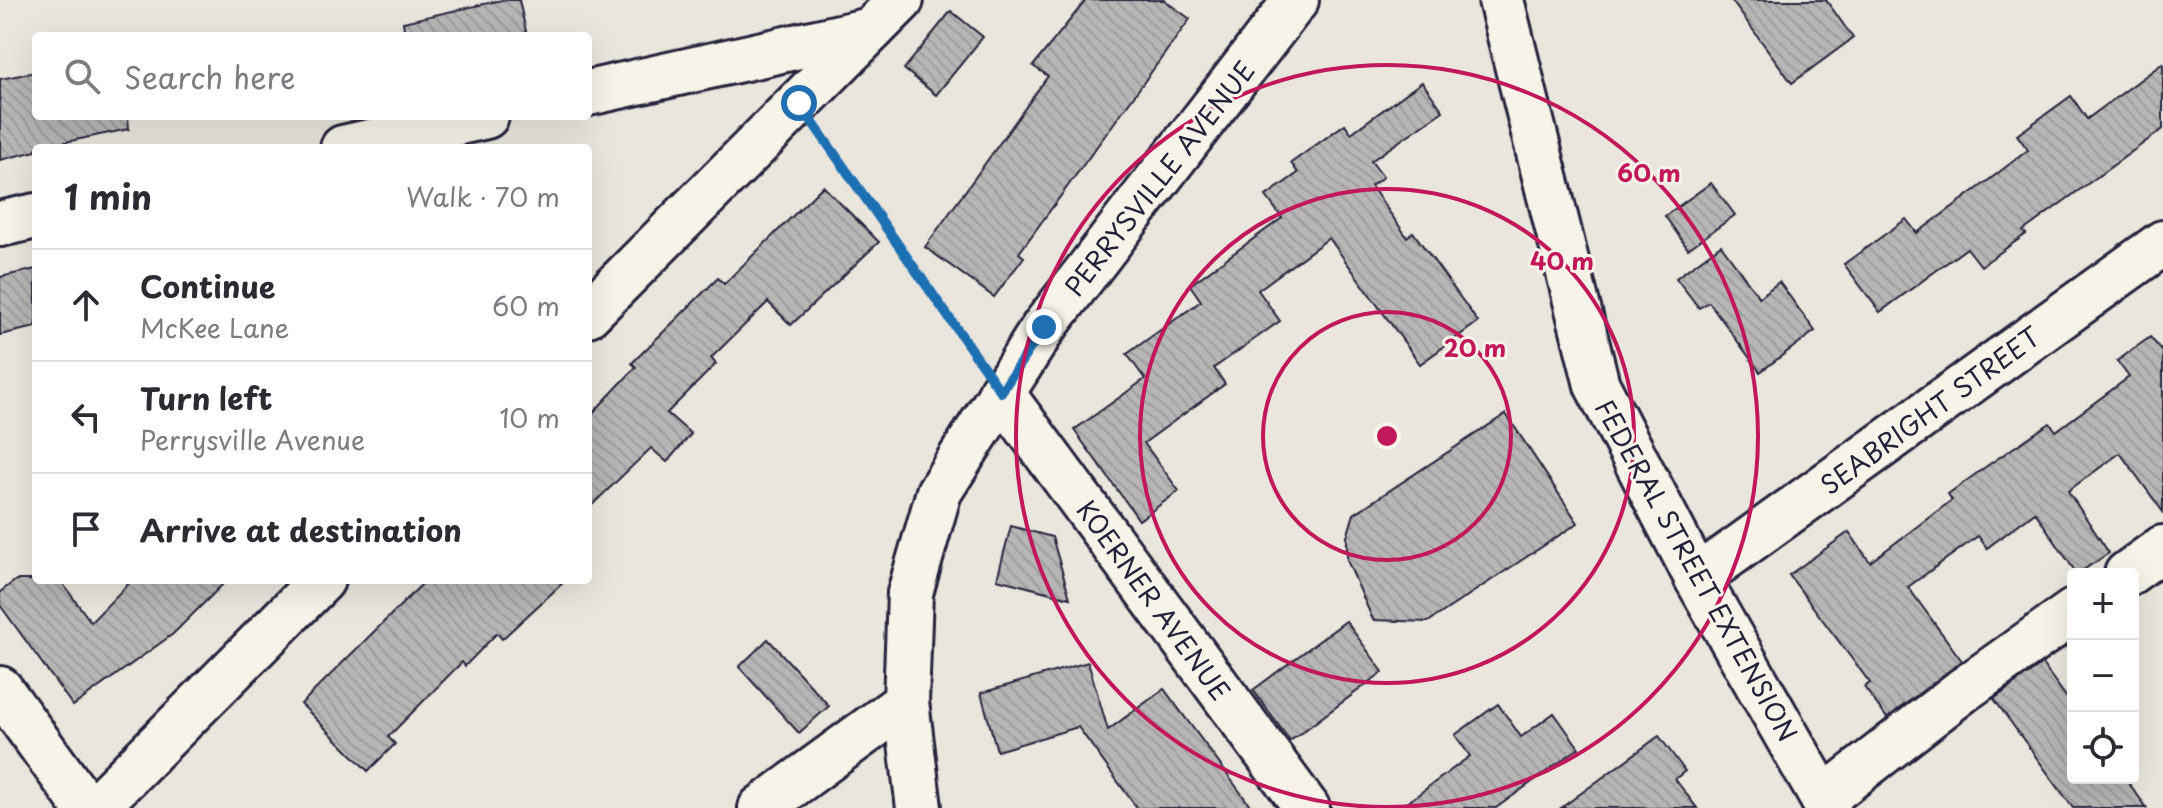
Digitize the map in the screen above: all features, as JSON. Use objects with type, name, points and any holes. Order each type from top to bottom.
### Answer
[{"type":"street","points":[[592,310],[901,0]]},
{"type":"street","name":"PERRYSVILLE AVENUE","points":[[919,808],[906,702],[910,593],[939,492],[1044,327],[1296,0]]},
{"type":"street","name":"FEDERAL STREET EXTENSION","points":[[1501,0],[1597,385],[1697,578],[1825,803]]},
{"type":"street","points":[[592,92],[871,30]]},
{"type":"street","points":[[361,144],[468,120]]},
{"type":"street","points":[[0,224],[32,217]]},
{"type":"street","name":"SEABRIGHT STREET","points":[[1697,578],[2163,243]]},
{"type":"street","name":"KOERNER AVENUE","points":[[1001,392],[1307,808]]},
{"type":"street","points":[[2135,568],[2163,548]]},
{"type":"street","points":[[95,808],[318,584]]},
{"type":"street","points":[[1825,803],[1962,691],[2067,616]]},
{"type":"street","points":[[0,689],[86,808]]},
{"type":"street","points":[[761,808],[906,702]]},
{"type":"path","points":[[799,103],[1001,392]]},
{"type":"building","points":[[502,0],[519,0],[526,32],[404,32],[403,22]]},
{"type":"building","points":[[1086,0],[1164,0],[1190,19],[1019,253],[1024,257],[994,297],[925,247],[1048,76],[1033,66]]},
{"type":"building","points":[[1731,0],[1826,0],[1853,38],[1792,83]]},
{"type":"building","points":[[951,11],[983,37],[936,95],[904,69]]},
{"type":"building","points":[[2163,63],[2163,129],[2023,231],[2026,234],[1981,266],[1967,248],[1880,312],[1844,264],[1906,219],[1917,233],[1981,186],[2028,150],[2017,135],[2071,96],[2087,119]]},
{"type":"building","points":[[32,73],[32,120],[128,120],[129,129],[56,144],[32,144],[32,152],[0,160],[0,79]]},
{"type":"building","points":[[1422,82],[1443,111],[1371,161],[1383,177],[1371,186],[1407,237],[1413,232],[1478,322],[1420,364],[1329,238],[1258,290],[1280,321],[1214,368],[1225,384],[1144,443],[1179,491],[1139,520],[1074,430],[1145,379],[1127,354],[1201,301],[1190,285],[1282,218],[1266,196],[1298,173],[1291,163],[1345,124],[1351,133]]},
{"type":"building","points":[[1711,183],[1735,215],[1688,249],[1665,216]]},
{"type":"building","points":[[823,186],[879,242],[791,325],[768,302],[711,358],[716,364],[667,413],[691,434],[667,462],[651,448],[592,505],[592,414],[636,367],[632,363],[718,278],[724,284]]},
{"type":"building","points":[[1721,245],[1759,297],[1779,282],[1815,331],[1760,372],[1709,302],[1699,308],[1676,278]]},
{"type":"building","points":[[32,270],[32,328],[0,335],[0,277]]},
{"type":"building","points":[[2150,337],[2163,352],[2163,512],[2120,453],[2068,491],[2109,553],[2086,568],[2073,568],[2035,512],[1987,548],[1978,536],[1908,587],[1962,661],[1887,718],[1864,687],[1870,683],[1789,575],[1849,532],[1870,562],[1952,500],[1948,494],[1991,463],[2050,423],[2056,431],[2129,377],[2117,361]]},
{"type":"building","points":[[1506,414],[1578,523],[1428,622],[1373,620],[1347,560],[1347,537],[1354,514]]},
{"type":"building","points":[[1011,526],[1052,537],[1070,598],[997,579]]},
{"type":"building","points":[[16,580],[32,580],[32,584],[63,584],[91,622],[128,584],[223,584],[173,634],[73,706],[0,605],[0,592]]},
{"type":"building","points":[[422,584],[562,584],[502,639],[497,633],[465,666],[462,662],[388,737],[395,744],[368,771],[301,704]]},
{"type":"building","points":[[1346,621],[1383,672],[1290,741],[1253,690]]},
{"type":"building","points":[[768,639],[829,706],[799,733],[739,667]]},
{"type":"building","points":[[1088,662],[1108,730],[1164,689],[1252,808],[1137,808],[1078,727],[997,751],[981,693]]},
{"type":"building","points":[[2042,664],[2067,698],[2067,784],[2129,784],[2147,808],[2073,808],[1994,699]]},
{"type":"building","points":[[1498,704],[1521,737],[1554,713],[1579,748],[1496,808],[1400,808],[1470,756],[1455,735]]},
{"type":"building","points":[[1659,736],[1685,771],[1675,779],[1697,808],[1561,808]]},
{"type":"route","points":[[799,103],[1001,392],[1044,327]]}]
